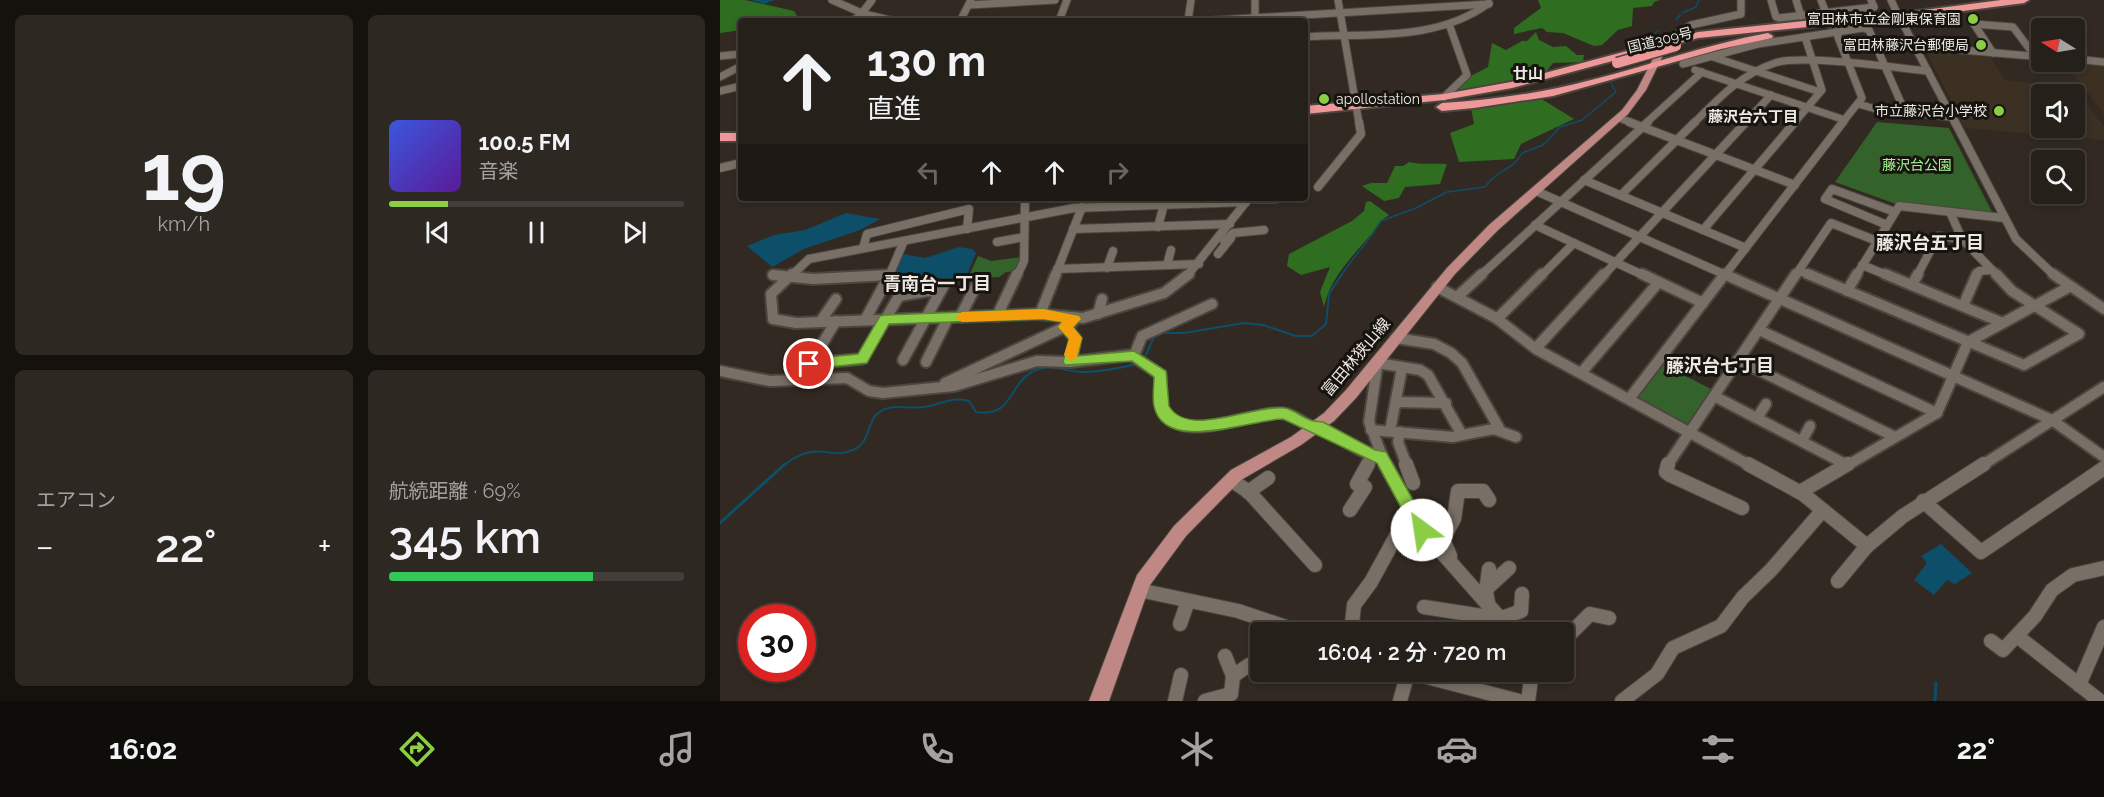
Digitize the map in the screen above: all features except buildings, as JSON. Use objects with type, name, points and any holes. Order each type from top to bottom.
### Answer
[{"type":"highway","name":"国道309号","points":[[1839,25],[2002,0]]},
{"type":"highway","name":"国道309号","points":[[1308,112],[1505,96],[1568,82],[1672,47],[2024,0]]},
{"type":"highway","points":[[1357,108],[1421,109],[1514,100],[1569,89],[1739,42],[1839,25]]},
{"type":"highway","points":[[1357,108],[1444,97],[1531,81],[1672,47]]},
{"type":"highway","points":[[720,135],[738,135]]},
{"type":"main road","name":"富田林狭山線","points":[[1099,701],[1139,590],[1154,562],[1180,531],[1231,480],[1316,428],[1351,394],[1437,287],[1493,228],[1619,118],[1636,98],[1653,65],[1672,47]]},
{"type":"street","points":[[832,0],[863,14],[881,18]]},
{"type":"street","points":[[856,18],[863,14],[872,0]]},
{"type":"street","points":[[962,18],[970,2],[1055,0]]},
{"type":"street","points":[[1060,18],[1067,0]]},
{"type":"street","points":[[1188,18],[1191,0]]},
{"type":"street","points":[[1255,0],[1255,18]]},
{"type":"street","points":[[1318,187],[1361,134],[1338,0]]},
{"type":"street","points":[[1672,47],[1677,31],[1698,21],[1741,14],[1741,0]]},
{"type":"street","points":[[1771,0],[1776,18],[1874,7],[1871,0]]},
{"type":"street","points":[[1796,0],[1801,16]]},
{"type":"street","points":[[1821,0],[1826,13]]},
{"type":"street","points":[[1846,0],[1850,10]]},
{"type":"street","points":[[1891,0],[2004,218],[2026,251],[2069,287],[2104,309]]},
{"type":"street","points":[[1269,18],[1490,2]]},
{"type":"street","points":[[1308,37],[1424,29],[1472,16],[1490,2]]},
{"type":"street","points":[[1444,97],[1467,75],[1449,24]]},
{"type":"street","points":[[1993,53],[1974,24],[2013,27],[2031,48]]},
{"type":"street","points":[[1629,399],[1862,98],[1849,64],[1839,25]]},
{"type":"street","points":[[1845,120],[1683,64],[1748,47],[1805,37],[1839,25],[1863,28],[1869,30],[1905,112]]},
{"type":"street","points":[[1703,230],[1822,90],[1805,37]]},
{"type":"street","points":[[1915,46],[2031,56]]},
{"type":"street","points":[[720,56],[738,54]]},
{"type":"street","points":[[1712,57],[1820,92]]},
{"type":"street","points":[[1621,195],[1736,83],[1784,60],[1928,71]]},
{"type":"street","points":[[2085,60],[2104,62]]},
{"type":"street","points":[[720,77],[738,68]]},
{"type":"street","points":[[1457,297],[1701,72]]},
{"type":"street","points":[[720,91],[738,87]]},
{"type":"street","points":[[1536,348],[1771,95]]},
{"type":"street","points":[[1858,104],[1876,109],[1951,117]]},
{"type":"street","points":[[1619,118],[1795,184]]},
{"type":"street","points":[[720,168],[738,164]]},
{"type":"street","points":[[1584,180],[1746,248]]},
{"type":"street","points":[[1887,225],[1825,199],[1832,189],[1895,212]]},
{"type":"street","points":[[1536,191],[2052,420],[2104,457]]},
{"type":"street","points":[[997,316],[1024,261],[1025,201]]},
{"type":"street","points":[[1177,201],[1164,204],[1082,207],[809,259],[771,294],[773,319],[786,322],[820,322],[1040,314],[1075,319],[1164,293],[1185,279],[1216,242],[1233,228]]},
{"type":"street","points":[[1218,254],[1246,201]]},
{"type":"street","points":[[1158,227],[1164,204]]},
{"type":"street","points":[[1847,291],[1899,206],[2004,218]]},
{"type":"street","points":[[1040,314],[1082,207]]},
{"type":"street","points":[[863,248],[867,234],[969,209],[967,229]]},
{"type":"street","points":[[1800,271],[2024,365],[2079,334],[2012,291],[1962,239],[1950,212]]},
{"type":"street","points":[[865,320],[918,222]]},
{"type":"street","points":[[1742,508],[1666,472],[1689,432],[1831,224],[1877,241]]},
{"type":"street","points":[[1535,225],[1703,303]]},
{"type":"street","points":[[1073,229],[1266,228],[1257,240]]},
{"type":"street","points":[[1912,285],[1938,236],[1962,239]]},
{"type":"street","points":[[997,242],[1024,237]]},
{"type":"street","points":[[1497,319],[1574,243]]},
{"type":"street","points":[[1167,265],[1171,250]]},
{"type":"street","points":[[1107,267],[1113,251]]},
{"type":"street","points":[[1057,269],[1199,264]]},
{"type":"street","points":[[1862,266],[2003,322]]},
{"type":"street","points":[[1963,306],[1979,271],[1992,270]]},
{"type":"street","points":[[772,275],[813,279],[889,275]]},
{"type":"street","points":[[1581,373],[1658,283]]},
{"type":"street","points":[[960,317],[976,286]]},
{"type":"street","points":[[1437,287],[1497,319],[1536,348],[1800,492],[1867,546]]},
{"type":"street","points":[[1800,492],[1937,413],[1968,342],[2069,287]]},
{"type":"street","points":[[836,321],[806,364],[862,359],[900,296],[942,289],[903,360]]},
{"type":"street","points":[[820,322],[836,299]]},
{"type":"street","points":[[1098,314],[1102,299]]},
{"type":"street","points":[[1140,359],[1142,336],[1212,304]]},
{"type":"street","points":[[926,362],[948,318]]},
{"type":"street","points":[[928,390],[1065,327],[1075,319]]},
{"type":"street","points":[[1065,327],[1076,338],[1070,362]]},
{"type":"street","points":[[1759,330],[1937,413]]},
{"type":"street","points":[[1371,430],[1453,437],[1499,428],[1462,363],[1451,353],[1434,344],[1396,338]]},
{"type":"street","points":[[720,371],[770,381],[847,378],[868,391],[928,390],[1003,373],[1037,361],[1140,359],[1161,375],[1161,406],[1166,415],[1176,423],[1190,426],[1226,423],[1279,412],[1293,416],[1377,456]]},
{"type":"street","points":[[1738,360],[1894,437]]},
{"type":"street","points":[[1462,435],[1446,403],[1428,375],[1378,362],[1369,416],[1377,456],[1412,514],[1454,568],[1487,596],[1503,622]]},
{"type":"street","points":[[1402,368],[1395,402],[1395,432],[1413,483]]},
{"type":"street","points":[[1838,581],[1867,546],[1923,501],[2104,387]]},
{"type":"street","points":[[1714,396],[1847,465]]},
{"type":"street","points":[[1395,402],[1446,403]]},
{"type":"street","points":[[1757,418],[1766,404]]},
{"type":"street","points":[[1802,441],[1810,426]]},
{"type":"street","points":[[1494,429],[1516,436]]},
{"type":"street","points":[[1350,510],[1365,488],[1358,484],[1377,456]]},
{"type":"street","points":[[1923,501],[1981,552],[2104,468]]},
{"type":"street","points":[[1248,492],[1268,478]]},
{"type":"street","points":[[1231,480],[1248,492],[1315,566]]},
{"type":"street","points":[[1454,568],[1457,566],[1444,548],[1443,539],[1454,519],[1458,491],[1463,489],[1483,491],[1489,500]]},
{"type":"street","points":[[1622,701],[1658,674],[1673,648],[1721,626],[1743,597],[1772,570],[1823,510]]},
{"type":"street","points":[[1352,622],[1354,605],[1371,582],[1406,518],[1412,514]]},
{"type":"street","points":[[1487,596],[1509,568]]},
{"type":"street","points":[[1991,641],[2002,650],[2035,616],[2052,590],[2073,574],[2104,568]]},
{"type":"street","points":[[1487,596],[1489,569]]},
{"type":"street","points":[[1139,590],[1238,611],[1271,622]]},
{"type":"street","points":[[1508,622],[1521,610],[1522,594]]},
{"type":"street","points":[[1180,624],[1188,601]]},
{"type":"street","points":[[1424,607],[1495,618],[1501,622]]},
{"type":"street","points":[[1574,630],[1590,614],[1609,618]]},
{"type":"street","points":[[2079,685],[2104,627]]},
{"type":"street","points":[[2017,636],[2100,701]]},
{"type":"street","points":[[1204,701],[1231,694],[1233,676],[1226,656]]},
{"type":"street","points":[[1233,676],[1250,665]]},
{"type":"street","points":[[1400,701],[1408,672],[1519,701]]},
{"type":"street","points":[[1175,701],[1181,675]]},
{"type":"street","points":[[1528,701],[1531,682]]},
{"type":"shaded area","name":"市立藤沢台小学校","points":[[1925,49],[1989,55],[2005,80],[2036,84],[2031,84],[2031,134],[1965,128]]},
{"type":"shaded area","points":[[2085,63],[2104,64],[2104,114],[2085,89],[2085,84],[2081,84],[2072,72],[2085,72]]},
{"type":"shaded area","name":"市立藤沢台小学校","points":[[2085,102],[2104,127],[2104,140],[2081,138],[2085,138]]},
{"type":"green space","points":[[720,0],[745,0],[794,11],[798,18],[738,18],[738,30],[720,33]]},
{"type":"green space","points":[[1538,0],[1660,0],[1654,2],[1652,6],[1633,8],[1632,26],[1618,30],[1602,45],[1594,46],[1563,33],[1547,32],[1542,28],[1514,34],[1514,28],[1541,8]]},
{"type":"green space","points":[[1536,32],[1539,40],[1553,47],[1566,46],[1577,55],[1584,55],[1583,62],[1553,63],[1544,74],[1453,93],[1469,77],[1488,67],[1492,43],[1506,50],[1522,41],[1527,41]]},
{"type":"green space","points":[[1540,98],[1574,119],[1521,144],[1514,159],[1459,162],[1450,133],[1474,124],[1471,108]]},
{"type":"green space","name":"藤沢台公園","points":[[1877,122],[1949,128],[1993,214],[1896,204],[1835,182]]},
{"type":"green space","points":[[1409,162],[1447,164],[1440,184],[1405,187],[1399,198],[1384,201],[1362,186],[1371,183],[1387,183],[1395,166],[1403,166]]},
{"type":"green space","points":[[1370,201],[1389,215],[1379,223],[1341,270],[1324,307],[1320,292],[1330,267],[1301,275],[1287,266],[1289,254],[1352,221],[1364,211],[1366,202]]},
{"type":"green space","points":[[978,256],[991,261],[1021,257],[1016,271],[1006,272],[999,277],[968,278]]},
{"type":"green space","points":[[1662,364],[1713,390],[1687,427],[1635,399]]},
{"type":"water","points":[[846,213],[880,219],[860,230],[804,249],[772,267],[747,246],[774,235],[805,230]]},
{"type":"water","points":[[959,247],[972,249],[976,253],[965,279],[925,278],[886,290],[904,254],[925,258]]},
{"type":"water","points":[[1941,544],[1972,573],[1955,584],[1947,580],[1934,595],[1914,580],[1927,563],[1921,556]]},
{"type":"waterway","points":[[755,0],[764,2],[771,0]]},
{"type":"waterway","points":[[1682,13],[1696,7],[1699,0]]},
{"type":"waterway","points":[[1676,20],[1680,15]]},
{"type":"waterway","points":[[1643,42],[1659,30]]},
{"type":"waterway","points":[[1341,276],[1381,221],[1416,208],[1447,192],[1485,187],[1514,163],[1522,153],[1543,145],[1560,127],[1582,120],[1616,92],[1611,83]]},
{"type":"waterway","points":[[1144,359],[1154,337],[1163,333],[1184,333],[1244,323],[1263,325],[1296,336],[1312,336],[1326,324],[1329,294],[1342,274]]},
{"type":"waterway","points":[[783,466],[805,453],[844,453],[853,450],[865,439],[875,416],[880,411],[892,407],[918,408],[952,400],[963,400],[969,401],[976,412],[989,412],[998,410],[1027,375],[1042,368],[1089,372],[1137,364]]},
{"type":"waterway","points":[[720,523],[785,464]]},
{"type":"waterway","points":[[1935,701],[1936,683]]},
{"type":"slow traffic","points":[[962,317],[1043,314],[1075,319],[1065,327],[1076,338],[1071,355]]},
{"type":"place","name":"富田林市立金剛東保育園","points":[[1973,19]]},
{"type":"place","name":"富田林藤沢台郵便局","points":[[1981,45]]},
{"type":"place","name":"apollostation","points":[[1324,99]]},
{"type":"place","name":"市立藤沢台小学校","points":[[1999,111]]},
{"type":"district","name":"廿山","points":[[1528,74]]},
{"type":"district","name":"藤沢台六丁目","points":[[1753,117]]},
{"type":"district","name":"藤沢台五丁目","points":[[1930,242]]},
{"type":"district","name":"青南台一丁目","points":[[937,283]]},
{"type":"district","name":"藤沢台七丁目","points":[[1720,365]]},
{"type":"route","points":[[809,364],[862,359],[885,320],[1043,314],[1075,319],[1065,327],[1076,338],[1070,362],[1134,356],[1161,375],[1161,406],[1166,415],[1176,423],[1190,426],[1237,422],[1268,413],[1286,413],[1314,429],[1317,426],[1373,456],[1381,457],[1396,488],[1422,530]]}]
